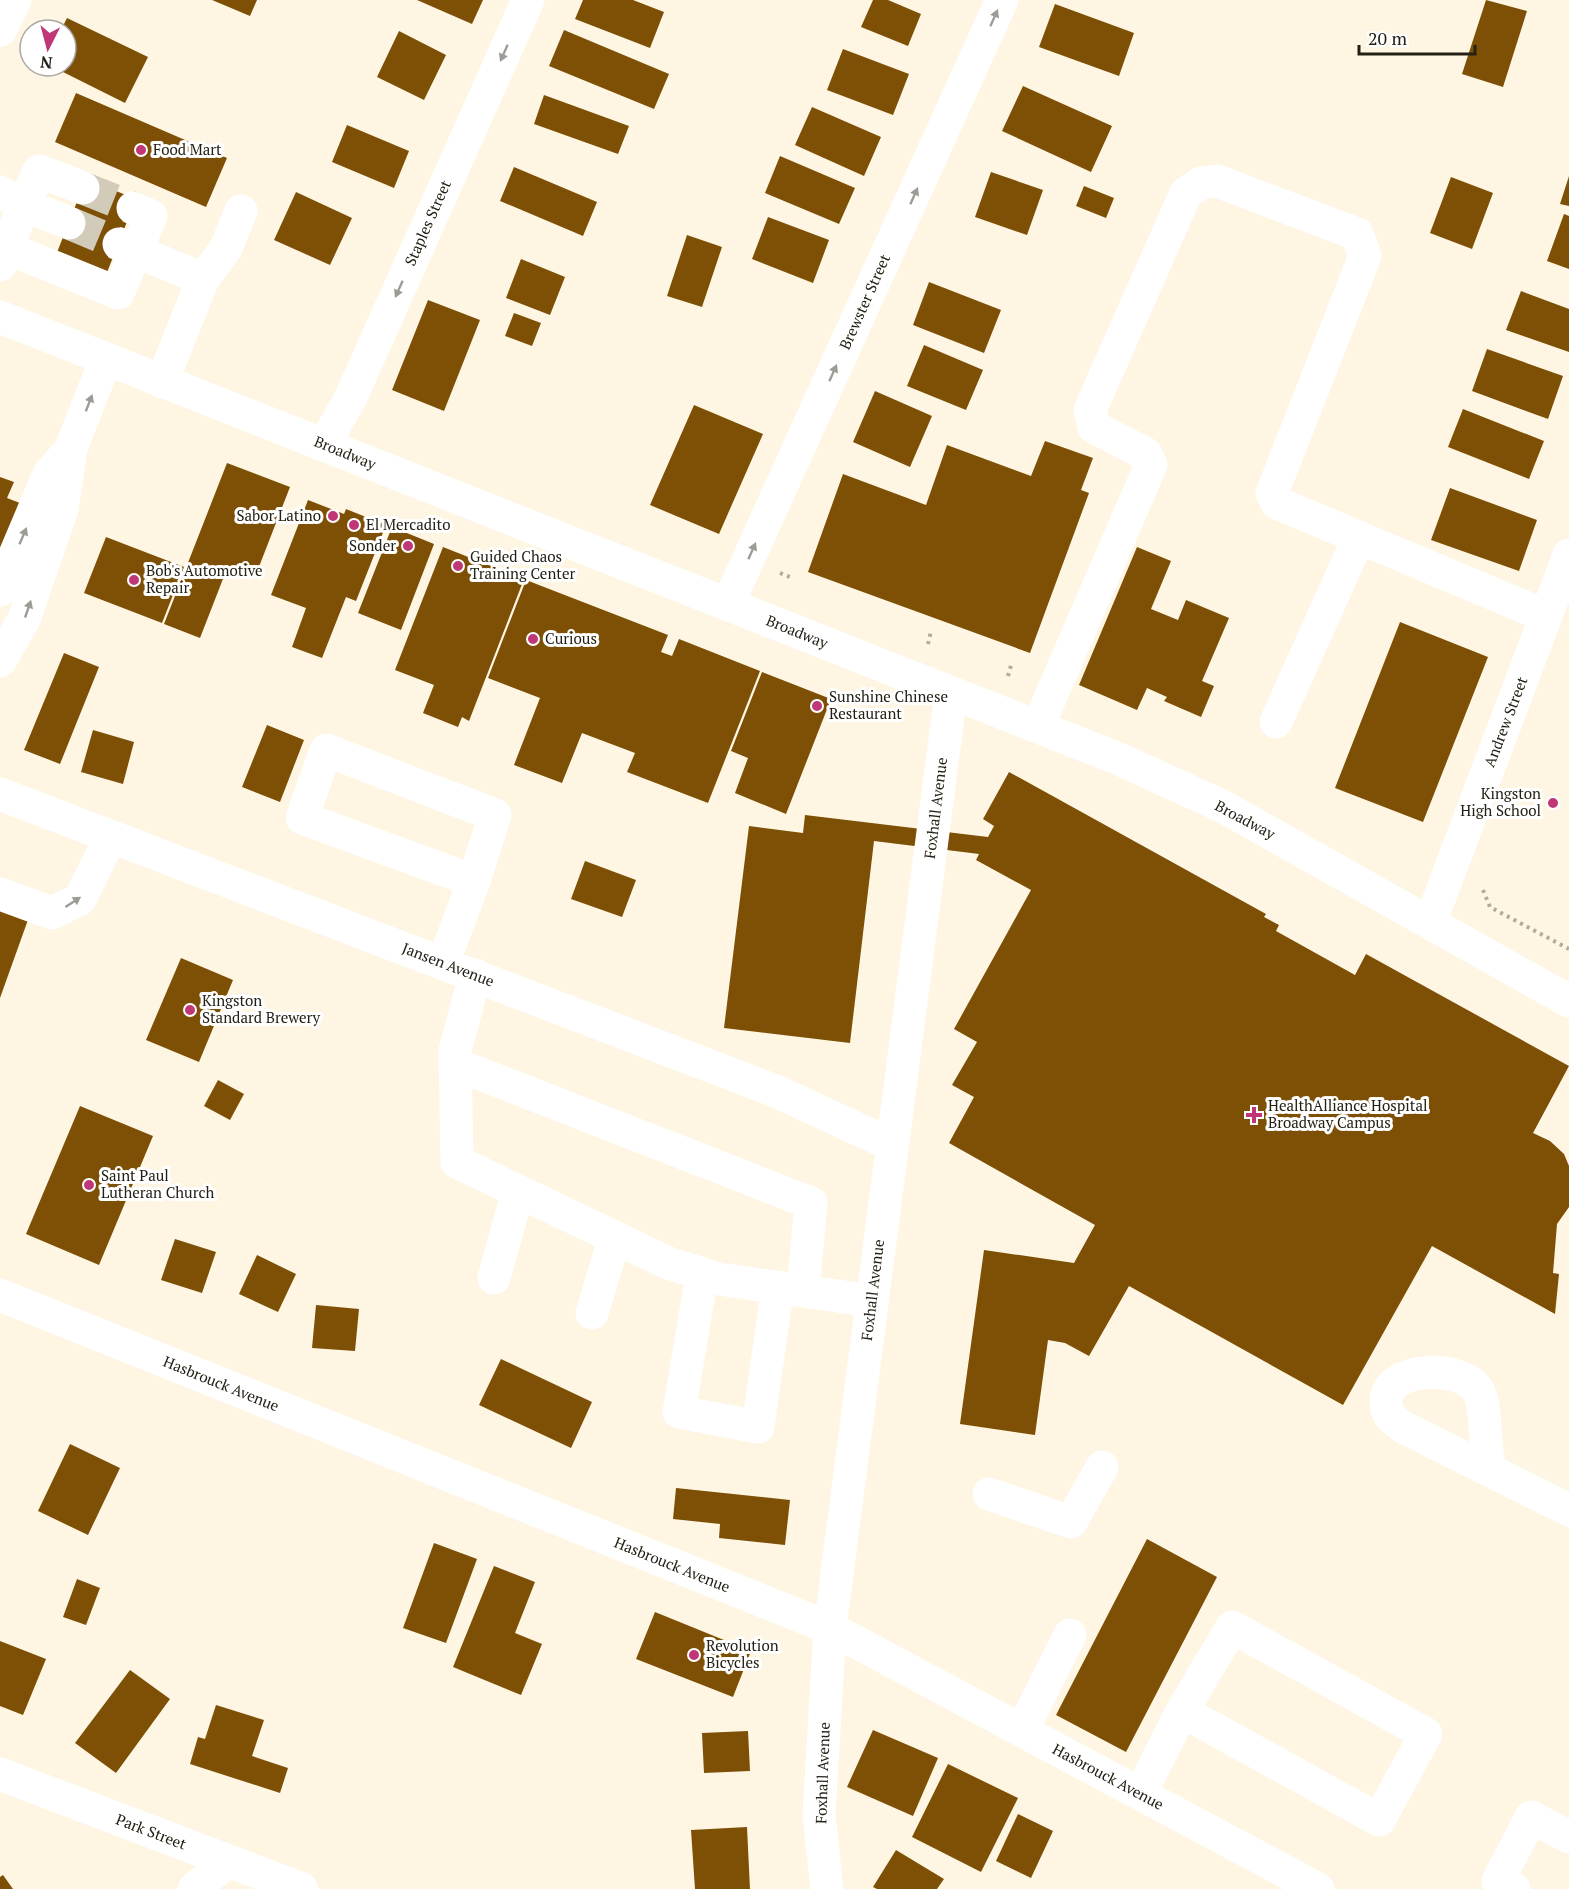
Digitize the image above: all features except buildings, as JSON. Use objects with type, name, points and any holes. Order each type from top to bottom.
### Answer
[{"type":"main road","points":[[0,30],[15,0]]},
{"type":"main road","name":"Staples Street","points":[[324,444],[351,397],[528,0]]},
{"type":"main road","name":"Brewster Street","points":[[728,604],[1002,0]]},
{"type":"main road","points":[[83,188],[39,171],[12,198],[3,257],[118,293],[128,247],[151,216],[133,208]]},
{"type":"main road","points":[[1038,726],[1151,465],[1146,454],[1094,427],[1090,410],[1186,193],[1200,183],[1217,181],[1357,234],[1365,256],[1272,493],[1277,503],[1546,616]]},
{"type":"main road","points":[[12,198],[69,223]]},
{"type":"main road","points":[[162,382],[203,279],[226,248],[241,211]]},
{"type":"main road","points":[[128,247],[203,279]]},
{"type":"main road","name":"Broadway","points":[[0,317],[1119,759],[1222,806],[1569,1001]]},
{"type":"main road","points":[[0,660],[24,619],[62,509],[71,448],[106,359]]},
{"type":"main road","points":[[0,590],[49,474],[71,448]]},
{"type":"main road","points":[[1276,722],[1359,537]]},
{"type":"main road","name":"Andrew Street","points":[[1430,923],[1569,555]]},
{"type":"main road","name":"Foxhall Avenue","points":[[827,1889],[819,1815],[830,1628],[951,693]]},
{"type":"main road","points":[[443,963],[474,881],[495,815],[326,750],[302,818],[474,881]]},
{"type":"main road","name":"Jansen Avenue","points":[[0,794],[778,1092],[892,1145]]},
{"type":"main road","points":[[0,894],[52,913],[71,904],[80,899],[110,838]]},
{"type":"main road","points":[[475,975],[455,1051],[458,1162],[668,1263],[702,1274],[872,1301]]},
{"type":"main road","points":[[455,1064],[811,1203],[758,1427],[679,1412],[702,1274]]},
{"type":"main road","points":[[494,1278],[518,1191]]},
{"type":"main road","points":[[592,1313],[615,1237]]},
{"type":"main road","name":"Hasbrouck Avenue","points":[[0,1295],[830,1628],[1318,1889]]},
{"type":"main road","points":[[989,1494],[1071,1522],[1102,1467]]},
{"type":"main road","points":[[1491,1471],[1569,1510]]},
{"type":"main road","points":[[1140,1794],[1182,1711],[1232,1626],[1426,1734],[1379,1820],[1182,1711]]},
{"type":"main road","points":[[1022,1730],[1070,1635]]},
{"type":"main road","name":"Park Street","points":[[0,1774],[302,1889]]},
{"type":"main road","points":[[1514,1889],[1498,1881],[1531,1817],[1569,1837]]},
{"type":"main road","points":[[194,1889],[228,1861]]},
{"type":"path","points":[[1484,881],[1482,892],[1490,907],[1569,949]]},
{"type":"tunnel","points":[[83,188],[133,208]]},
{"type":"tunnel","points":[[69,223],[119,244]]},
{"type":"place","name":"Food Mart","points":[[141,150]]},
{"type":"place","name":"Sabor Latino","points":[[333,516]]},
{"type":"place","name":"El Mercadito","points":[[354,525]]},
{"type":"place","name":"Sonder","points":[[408,546]]},
{"type":"place","name":"Guided Chaos Training Center","points":[[458,566]]},
{"type":"place","name":"Bob's Automotive Repair","points":[[134,580]]},
{"type":"place","name":"Curious","points":[[533,639]]},
{"type":"place","name":"Sunshine Chinese Restaurant","points":[[817,706]]},
{"type":"place","name":"Kingston High School","points":[[1553,803]]},
{"type":"place","name":"Kingston Standard Brewery","points":[[190,1010]]},
{"type":"place","name":"HealthAlliance Hospital Broadway Campus","points":[[1254,1115]]},
{"type":"place","name":"Saint Paul Lutheran Church","points":[[89,1185]]},
{"type":"place","name":"Revolution Bicycles","points":[[694,1655]]}]
